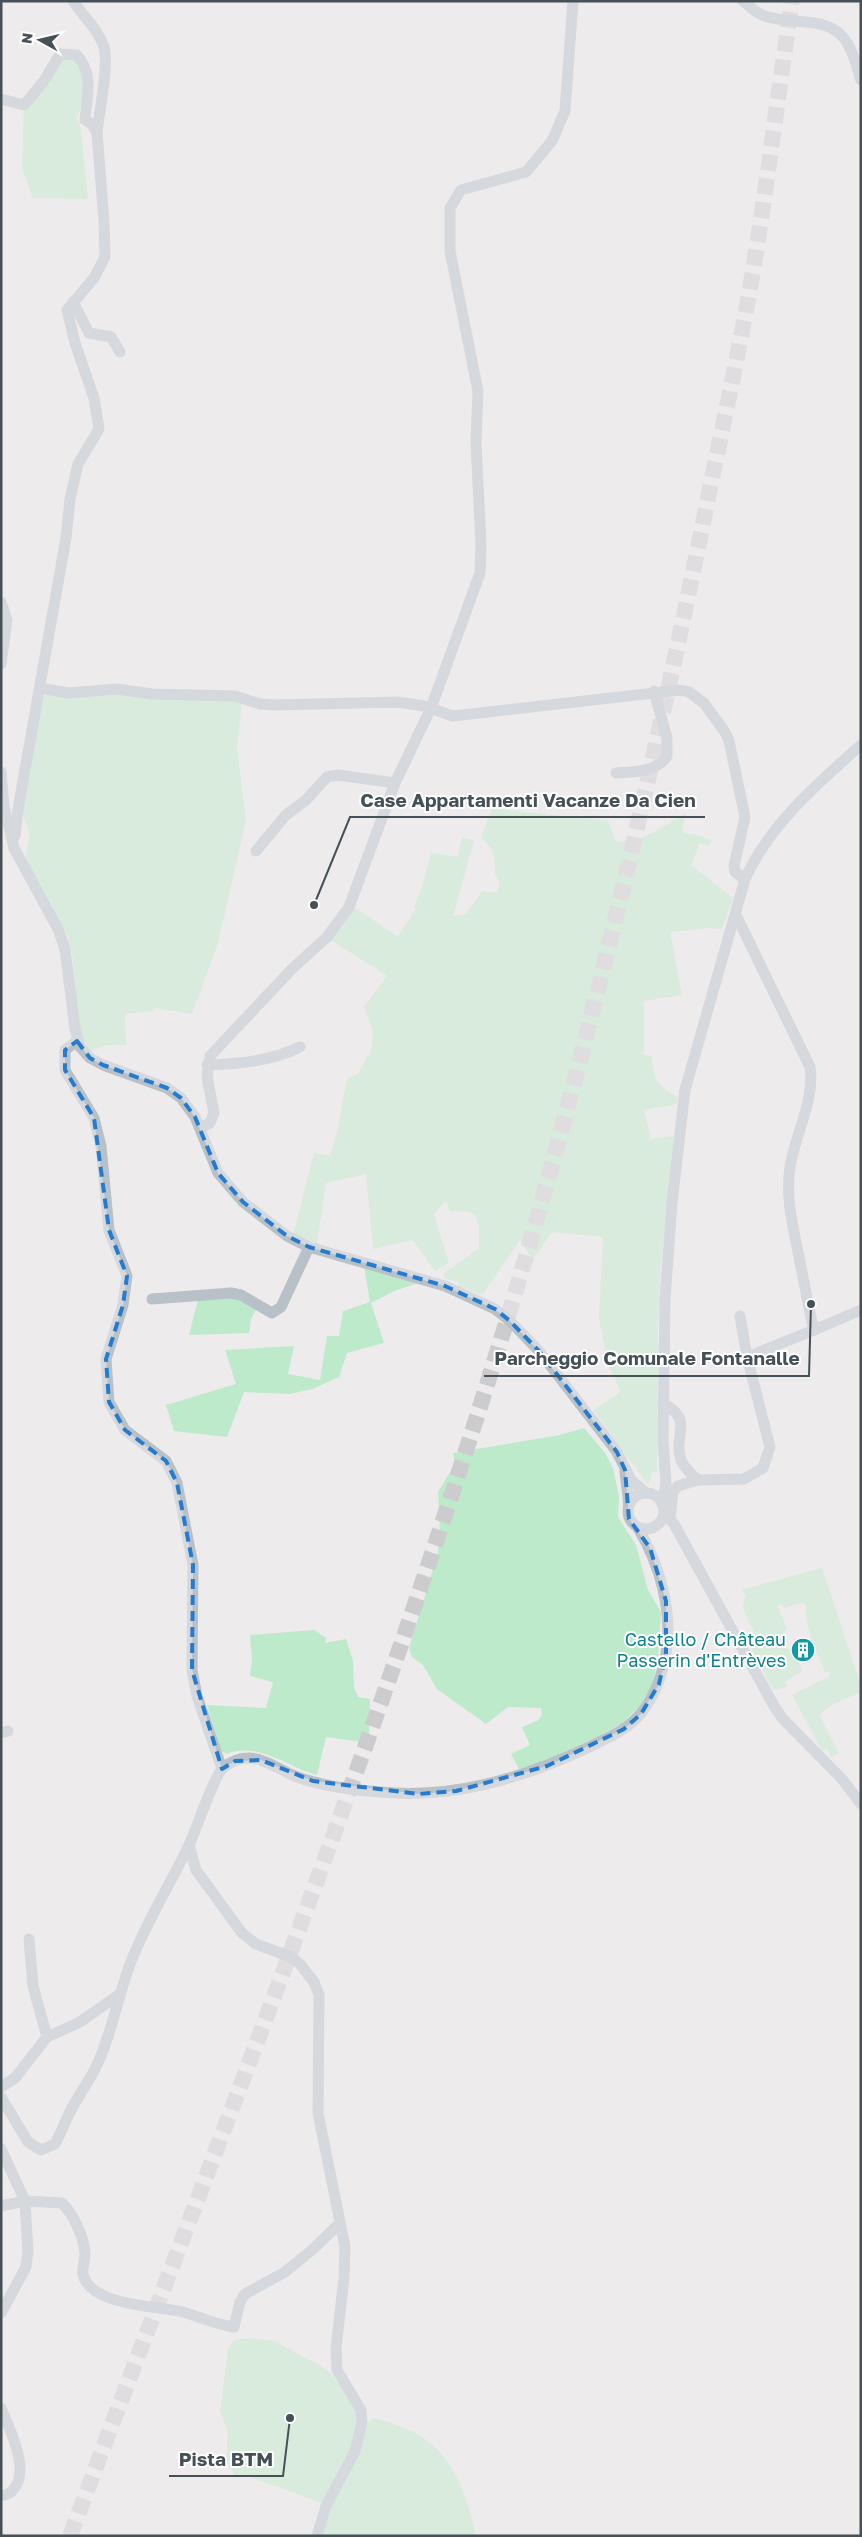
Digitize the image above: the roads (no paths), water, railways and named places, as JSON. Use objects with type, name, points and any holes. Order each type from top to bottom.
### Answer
[{"type":"street","points":[[14,848],[18,809],[66,538],[70,499],[78,464],[99,429],[94,398],[75,343],[67,310],[94,278],[105,257],[97,134],[105,67],[104,48],[94,27],[73,1]]},
{"type":"street","points":[[200,1128],[210,1123],[214,1113],[207,1078],[207,1065],[215,1049],[338,924],[349,907],[359,886],[395,783],[431,708],[480,573],[481,545],[476,443],[478,391],[450,251],[450,208],[461,190],[526,172],[552,141],[565,111],[573,1]]},
{"type":"street","points":[[743,1],[762,15],[816,24],[841,34],[849,46],[861,80]]},
{"type":"street","points":[[1,99],[24,105],[44,81],[60,54],[77,55],[84,63],[90,78],[85,120],[92,124],[97,134]]},
{"type":"street","points":[[73,302],[90,333],[111,337],[120,352]]},
{"type":"street","points":[[1,664],[6,620],[2,606]]},
{"type":"street","points":[[40,688],[68,693],[117,689],[152,694],[235,696],[260,704],[274,705],[398,702],[431,708],[441,714],[453,716],[654,691],[689,692],[704,703],[725,732],[745,817],[734,866],[735,872],[745,880]]},
{"type":"street","points":[[616,774],[637,772],[660,765],[667,756],[667,738],[654,691]]},
{"type":"street","points":[[665,1511],[663,1403],[665,1289],[672,1203],[685,1090],[745,880],[756,856],[803,797],[861,745]]},
{"type":"street","points":[[1,772],[4,806],[14,848],[58,929],[65,949],[77,1041],[90,1058],[103,1065],[167,1088],[181,1098],[190,1107],[218,1173],[243,1202],[280,1231],[309,1247],[429,1281],[472,1297],[495,1309],[510,1321],[539,1351],[617,1452],[625,1470],[636,1486],[649,1494],[665,1511],[782,1718],[842,1779],[861,1804]]},
{"type":"street","points":[[256,851],[286,815],[306,800],[327,777],[338,775],[395,783]]},
{"type":"street","points":[[736,915],[810,1067],[811,1089],[793,1153],[788,1181],[788,1201],[808,1308],[814,1330]]},
{"type":"street","points":[[77,1041],[65,1050],[65,1070],[94,1118],[101,1146],[109,1230],[127,1276],[123,1305],[106,1359],[109,1402],[125,1430],[166,1461],[177,1483],[194,1565],[192,1670],[197,1696],[222,1769]]},
{"type":"street","points":[[207,1065],[270,1059],[282,1056],[300,1047]]},
{"type":"street","points":[[152,1299],[232,1293],[241,1295],[272,1313],[281,1307],[309,1247]]},
{"type":"street","points":[[747,1356],[861,1310]]},
{"type":"street","points":[[650,1548],[655,1527],[662,1520],[673,1492],[678,1486],[698,1480],[744,1478],[763,1468],[770,1447],[747,1356],[740,1316]]},
{"type":"street","points":[[663,1403],[678,1415],[681,1420],[678,1448],[679,1458],[685,1469],[698,1480]]},
{"type":"street","points":[[1,2097],[32,2146],[41,2150],[51,2147],[96,2068],[120,1994],[143,1934],[189,1845],[222,1769],[235,1761],[247,1758],[261,1760],[295,1776],[313,1781],[377,1792],[419,1794],[456,1791],[517,1777],[547,1766],[608,1738],[624,1729],[641,1714],[659,1684],[666,1654],[668,1633],[666,1601],[650,1548],[638,1528],[629,1519],[625,1470]]},
{"type":"street","points":[[629,1505],[636,1496],[649,1494],[664,1472]]},
{"type":"street","points":[[638,1528],[655,1527],[668,1529],[680,1538]]},
{"type":"street","points":[[189,1845],[196,1870],[242,1934],[256,1944],[291,1957],[300,1964],[319,1995],[318,2114],[345,2247],[336,2348],[337,2370],[361,2410],[362,2423],[355,2451],[326,2506],[316,2536]]},
{"type":"street","points":[[29,1939],[34,1986],[46,2037]]},
{"type":"street","points":[[1,2087],[15,2078],[46,2037],[80,2022],[120,1994]]},
{"type":"street","points":[[1,2149],[25,2201],[28,2252],[26,2266],[1,2312]]},
{"type":"street","points":[[1,2206],[25,2201],[62,2203],[70,2210],[84,2244],[83,2274],[98,2292],[123,2303],[182,2312],[234,2327],[240,2302],[245,2294],[285,2272],[312,2250],[340,2223]]},
{"type":"street","points":[[1,2408],[18,2449],[21,2474],[13,2491],[1,2496]]},
{"type":"tunnel","points":[[70,2536],[316,1884],[375,1719],[432,1555],[486,1389],[536,1222],[604,967],[682,624],[752,277],[792,1]]},
{"type":"place","name":"Case Appartamenti Vacanze Da Cien","points":[[314,905]]},
{"type":"place","name":"Parcheggio Comunale Fontanalle","points":[[811,1304]]},
{"type":"place","name":"Castello / Château Passerin d'Entrèves","points":[[803,1650]]},
{"type":"place","name":"Pista BTM","points":[[290,2418]]}]
